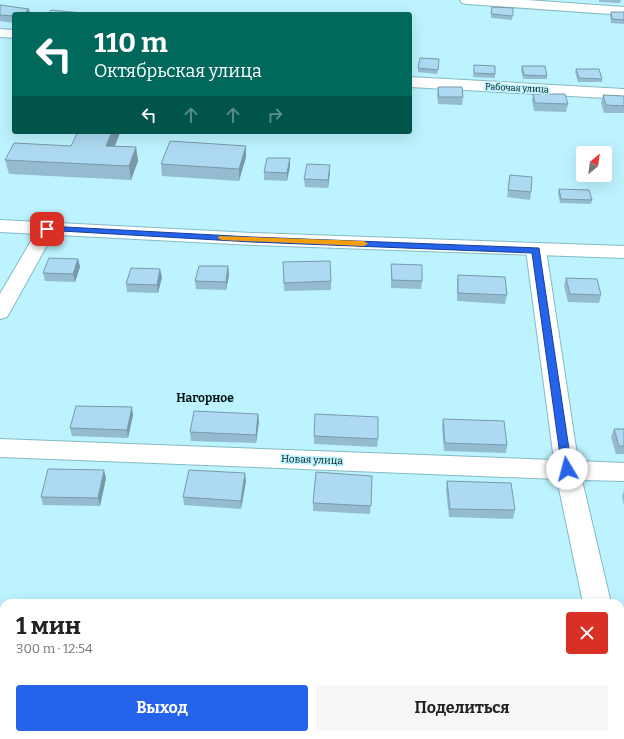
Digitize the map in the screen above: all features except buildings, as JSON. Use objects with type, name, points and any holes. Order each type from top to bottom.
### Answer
[{"type":"street","points":[[467,0],[624,11]]},
{"type":"street","points":[[0,33],[12,34]]},
{"type":"street","name":"Рабочая улица","points":[[412,82],[624,94]]},
{"type":"street","points":[[0,226],[252,239],[624,252]]},
{"type":"street","points":[[0,312],[47,229]]},
{"type":"street","points":[[536,250],[567,469],[596,599]]},
{"type":"street","name":"Новая улица","points":[[0,448],[624,472]]},
{"type":"slow traffic","points":[[222,238],[364,244]]},
{"type":"district","name":"Нагорное","points":[[205,398]]},
{"type":"route","points":[[47,229],[536,250],[567,469]]}]
